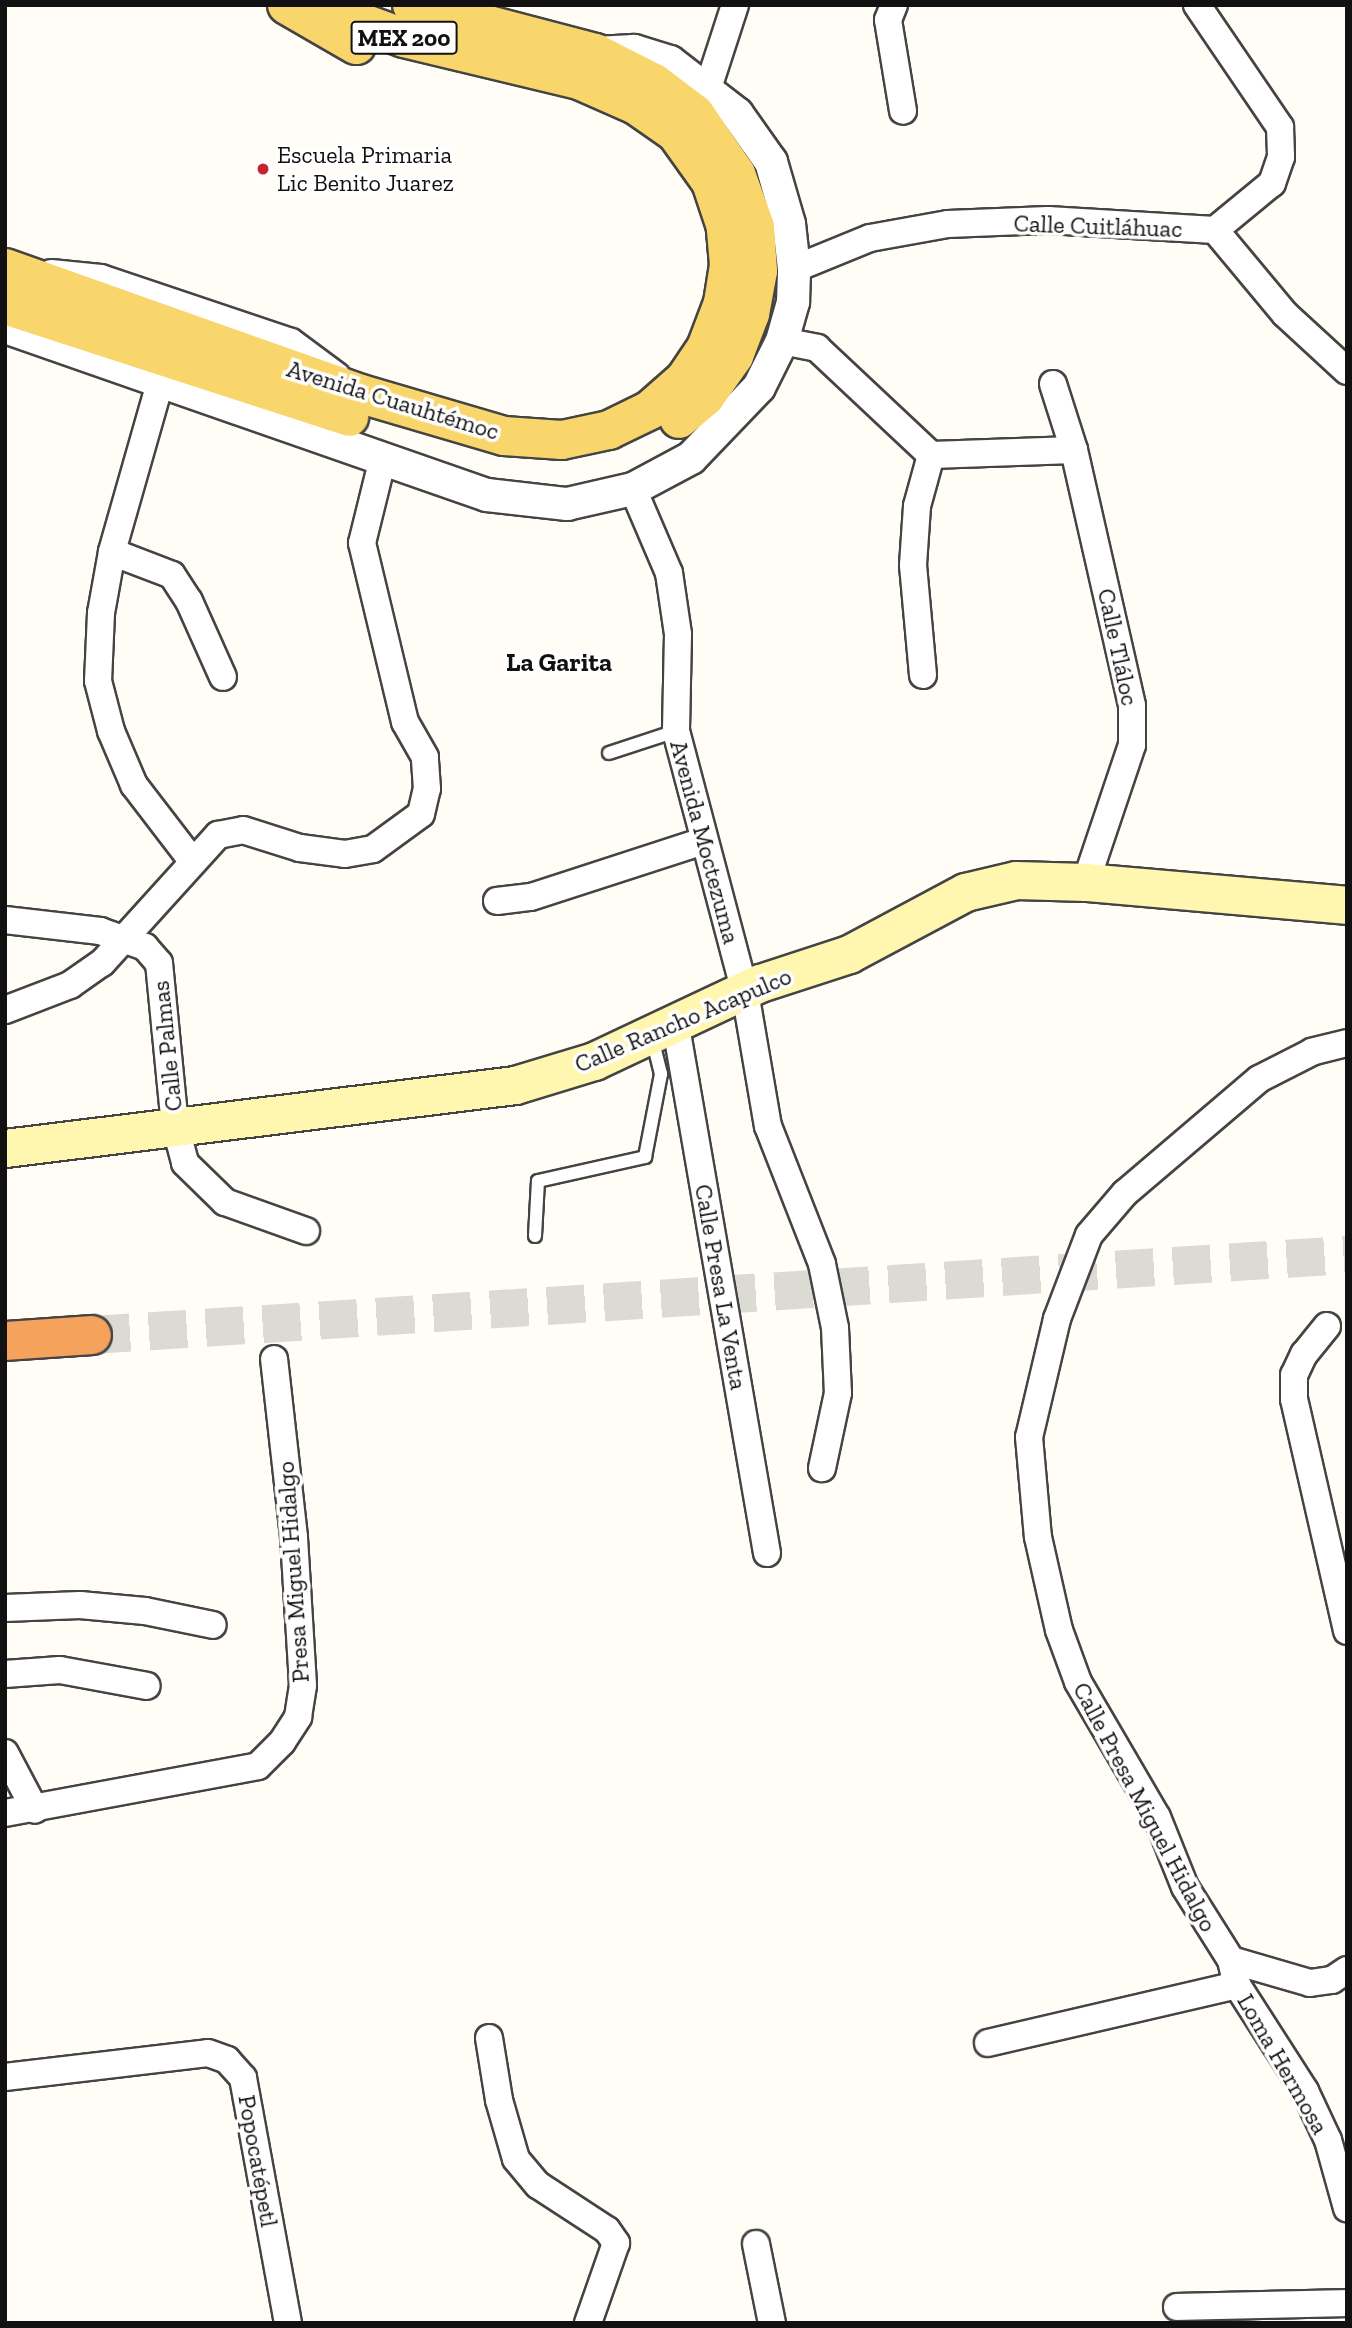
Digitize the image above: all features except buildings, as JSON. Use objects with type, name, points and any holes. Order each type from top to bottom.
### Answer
[{"type":"highway","points":[[5,1341],[92,1335]]},
{"type":"main road","points":[[287,5],[341,40],[399,60],[481,55]]},
{"type":"main road","name":"Avenida Cuauhtémoc","points":[[6,268],[361,394],[504,436],[562,440],[609,430],[650,411],[685,380],[706,348],[723,303],[729,265],[726,227],[711,182],[676,133],[636,105],[579,80],[404,38],[352,19],[332,5]]},
{"type":"main road","name":"Avenida Cuauhtémoc","points":[[5,305],[436,445],[513,461],[563,464],[613,456],[660,435],[705,397],[734,356],[750,314],[758,271],[755,227],[736,174],[695,114],[654,83],[595,53],[412,5]]},
{"type":"main road","name":"Calle Rancho Acapulco","points":[[5,1148],[515,1085],[594,1061],[745,992],[849,954],[965,892],[1016,880],[1086,882],[1347,905]]},
{"type":"street","points":[[708,88],[735,5]]},
{"type":"street","points":[[894,5],[888,20],[903,111]]},
{"type":"street","points":[[1197,5],[1280,127],[1281,157],[1272,183],[1215,230]]},
{"type":"street","name":"Avenida Cuauhtémoc","points":[[5,327],[382,462],[487,495],[567,504],[633,489],[691,458],[728,423],[759,387],[782,341],[793,302],[794,269],[789,224],[771,162],[737,114],[708,88],[670,62],[634,51],[595,53]]},
{"type":"street","name":"Calle Cuitláhuac","points":[[794,269],[870,237],[948,224],[1048,220],[1215,230],[1285,314],[1347,371]]},
{"type":"street","points":[[782,341],[817,348],[931,455],[1074,450]]},
{"type":"street","points":[[160,383],[112,552],[101,613],[98,681],[111,731],[134,785],[193,862]]},
{"type":"street","name":"Calle Tláloc","points":[[1053,384],[1074,450],[1132,706],[1132,745],[1086,882]]},
{"type":"street","points":[[923,675],[913,565],[917,506],[931,455]]},
{"type":"street","points":[[5,1010],[70,985],[102,963],[218,835],[243,831],[300,848],[345,854],[373,849],[421,814],[428,789],[425,757],[405,722],[362,543],[382,462]]},
{"type":"street","name":"Avenida Moctezuma","points":[[633,489],[669,573],[678,634],[676,731],[745,992],[768,1126],[822,1264],[835,1328],[838,1393],[822,1468]]},
{"type":"street","points":[[112,552],[172,575],[189,601],[223,677]]},
{"type":"street","points":[[497,901],[531,897],[703,841]]},
{"type":"street","name":"Calle Palmas","points":[[5,920],[124,938],[145,947],[159,963],[175,1125],[185,1163],[225,1202],[306,1231]]},
{"type":"street","name":"Calle Presa La Venta","points":[[664,1029],[768,1553]]},
{"type":"street","name":"Calle Presa Miguel Hidalgo","points":[[1234,1973],[1207,1928],[1157,1817],[1078,1682],[1059,1630],[1038,1537],[1029,1437],[1057,1318],[1088,1235],[1125,1193],[1259,1079],[1312,1052],[1347,1043]]},
{"type":"street","points":[[1327,1326],[1304,1354],[1294,1375],[1294,1399],[1346,1624]]},
{"type":"street","name":"Presa Miguel Hidalgo","points":[[5,1813],[35,1810],[258,1766],[282,1742],[298,1717],[303,1685],[294,1537],[274,1359]]},
{"type":"street","points":[[5,1608],[80,1605],[145,1611],[213,1625]]},
{"type":"street","points":[[5,1674],[60,1671],[147,1686]]},
{"type":"street","points":[[5,1753],[35,1810]]},
{"type":"street","points":[[988,2043],[1234,1973],[1310,1983],[1332,1980],[1347,1970]]},
{"type":"street","name":"Loma Hermosa","points":[[1234,1973],[1305,2091],[1328,2140],[1347,2208]]},
{"type":"street","points":[[489,2038],[499,2100],[516,2159],[538,2185],[607,2230],[616,2243],[588,2323]]},
{"type":"street","name":"Popocatépetl","points":[[5,2077],[208,2053],[227,2060],[243,2078],[288,2323]]},
{"type":"street","points":[[756,2245],[772,2323]]},
{"type":"street","points":[[1177,2307],[1347,2303]]},
{"type":"lane","points":[[609,753],[676,731]]},
{"type":"lane","points":[[536,1236],[538,1181],[645,1157],[661,1074],[664,1029]]},
{"type":"tunnel","points":[[92,1335],[1347,1255]]},
{"type":"place","name":"Escuela Primaria Lic Benito Juarez","points":[[263,169]]},
{"type":"district","name":"La Garita","points":[[559,663]]}]
